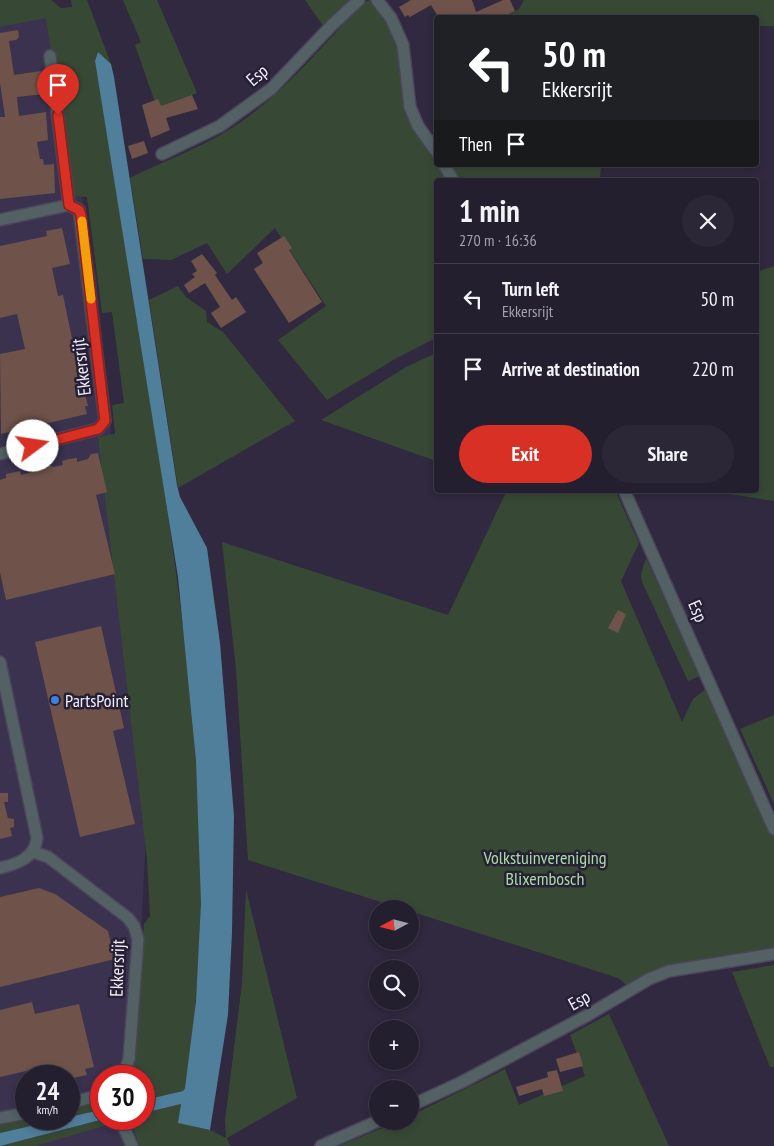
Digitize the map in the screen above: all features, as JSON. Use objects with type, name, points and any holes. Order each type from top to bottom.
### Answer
[{"type":"street","name":"Esp","points":[[162,154],[220,126],[271,89],[333,24],[359,0]]},
{"type":"street","points":[[377,0],[391,18],[403,45],[410,107],[418,126],[434,148]]},
{"type":"street","name":"Ekkersrijt","points":[[0,454],[98,429],[105,421],[81,215],[79,210],[69,205],[50,56]]},
{"type":"street","points":[[445,167],[452,178]]},
{"type":"street","points":[[0,220],[69,205]]},
{"type":"street","name":"Esp","points":[[625,493],[774,829]]},
{"type":"street","points":[[0,662],[38,838],[33,852],[15,864],[0,868]]},
{"type":"street","name":"Ekkersrijt","points":[[33,852],[48,857],[128,918],[134,926],[138,939],[137,959],[129,1058],[127,1065]]},
{"type":"street","name":"Esp","points":[[419,1102],[462,1082],[572,1024],[649,979],[669,971],[774,954]]},
{"type":"street","points":[[0,1118],[15,1115]]},
{"type":"street","points":[[321,1146],[369,1125]]},
{"type":"street","points":[[125,1130],[132,1146]]},
{"type":"shaded area","points":[[47,6],[96,274],[147,815],[135,1065],[90,1065],[90,1130],[141,1130],[146,1146],[0,1146],[0,25]]},
{"type":"green space","points":[[0,0],[51,0],[61,8],[72,7],[71,0],[87,0],[111,64],[98,52],[95,61],[160,462],[178,587],[192,713],[200,839],[200,949],[194,1019],[185,1088],[183,1091],[155,1097],[155,1065],[132,1065],[144,924],[150,916],[147,859],[98,437],[115,434],[112,405],[124,403],[112,312],[102,313],[87,197],[72,196],[46,18],[0,27]]},
{"type":"green space","points":[[123,0],[157,0],[197,93],[157,108],[135,45],[141,42]]},
{"type":"green space","points":[[305,0],[349,0],[324,27]]},
{"type":"green space","points":[[369,0],[391,27],[396,37],[400,54],[402,92],[409,120],[433,153],[434,167],[442,167],[448,178],[434,178],[434,339],[395,359],[327,400],[278,340],[326,306],[275,228],[227,274],[207,243],[171,260],[143,259],[130,178],[204,144],[245,119],[292,79],[362,4]]},
{"type":"green space","points":[[524,0],[774,0],[774,26],[759,26],[759,15],[508,15],[519,9]]},
{"type":"green space","points":[[453,167],[601,167],[600,178],[459,178]]},
{"type":"green space","points":[[774,266],[774,501],[729,493],[759,493],[759,271]]},
{"type":"green space","points":[[178,286],[186,297],[206,311],[207,322],[223,332],[295,421],[178,488],[149,300]]},
{"type":"green space","points":[[434,354],[434,460],[321,420],[406,367]]},
{"type":"green space","name":"Volkstuinvereniging Blixembosch","points":[[506,493],[616,493],[639,543],[621,581],[682,722],[693,699],[706,689],[774,836],[774,948],[719,956],[677,965],[641,977],[628,986],[618,978],[419,914],[419,900],[375,900],[248,860],[236,669],[222,542],[448,615]]},
{"type":"green space","points":[[646,558],[700,676],[688,681],[642,582],[641,574]]},
{"type":"green space","points":[[774,715],[774,804],[740,729]]},
{"type":"green space","points":[[246,889],[297,1098],[227,1138],[230,1146],[139,1146],[134,1130],[155,1130],[155,1110],[181,1104],[179,1123],[210,1130],[226,1138],[225,1121],[242,983]]},
{"type":"green space","points":[[774,965],[774,1067],[770,1067],[732,972]]},
{"type":"green space","points":[[609,1014],[669,1146],[339,1146],[377,1130],[419,1130],[419,1112],[505,1069],[519,1105],[585,1076],[570,1035]]},
{"type":"green space","points":[[90,1104],[90,1112],[80,1115],[80,1106]]},
{"type":"green space","points":[[15,1122],[15,1130],[0,1133],[0,1125]]},
{"type":"green space","points":[[90,1123],[90,1130],[36,1146],[0,1146],[62,1130],[80,1130],[80,1125]]},
{"type":"water","points":[[98,52],[111,64],[114,77],[177,485],[180,497],[207,548],[220,643],[234,816],[232,932],[228,1015],[210,1130],[178,1123],[181,1104],[155,1110],[155,1097],[183,1091],[185,1088],[196,1001],[201,903],[196,761],[178,577],[95,61]]},
{"type":"water","points":[[90,1112],[90,1123],[80,1125],[80,1115]]},
{"type":"water","points":[[15,1130],[62,1130],[0,1146],[0,1133]]},
{"type":"building","points":[[411,0],[472,0],[476,12],[503,0],[510,0],[515,11],[506,15],[437,15],[431,5],[410,17],[408,15],[405,17],[399,7]]},
{"type":"building","points":[[18,30],[19,37],[16,40],[9,41],[14,75],[41,71],[44,94],[17,97],[19,116],[46,112],[48,140],[37,142],[40,159],[43,159],[44,165],[54,164],[55,193],[0,199],[0,117],[5,117],[0,83],[0,33]]},
{"type":"building","points":[[192,95],[198,109],[166,118],[170,130],[151,138],[142,105],[158,99],[161,106]]},
{"type":"building","points":[[144,141],[148,153],[132,159],[128,146]]},
{"type":"building","points":[[62,228],[70,264],[52,268],[58,296],[63,295],[72,338],[77,337],[82,358],[80,358],[85,382],[82,382],[88,406],[85,406],[87,414],[1,434],[0,354],[25,349],[17,314],[0,318],[0,246],[47,236],[46,231]]},
{"type":"building","points":[[284,236],[292,248],[289,250],[322,302],[289,323],[254,269],[263,263],[257,253]]},
{"type":"building","points":[[202,254],[217,273],[215,275],[232,300],[236,297],[246,312],[221,328],[211,313],[220,307],[205,283],[189,293],[184,285],[195,277],[192,274],[197,271],[191,261]]},
{"type":"building","points":[[98,453],[107,492],[96,495],[115,574],[6,600],[0,572],[0,480],[6,478],[6,474],[20,471],[21,475],[32,472],[35,467],[47,464],[53,467],[63,465],[62,461],[77,458],[77,462],[88,459],[91,454]]},
{"type":"building","points":[[618,610],[626,614],[618,633],[608,628]]},
{"type":"building","points":[[101,626],[124,728],[113,731],[135,824],[80,837],[35,642]]},
{"type":"building","points":[[0,793],[8,793],[8,802],[4,802],[8,818],[14,819],[14,827],[10,828],[12,836],[0,839]]},
{"type":"building","points":[[39,888],[55,894],[108,931],[115,959],[0,987],[0,897]]},
{"type":"building","points":[[32,1002],[35,1014],[79,1004],[94,1065],[85,1069],[87,1075],[80,1077],[80,1065],[15,1065],[15,1074],[0,1077],[0,1010]]},
{"type":"building","points":[[579,1052],[583,1066],[560,1072],[556,1059]]},
{"type":"building","points":[[557,1070],[563,1091],[544,1096],[542,1089],[519,1096],[516,1087],[548,1077],[547,1072]]},
{"type":"slow traffic","points":[[82,221],[91,299]]},
{"type":"place","name":"PartsPoint","points":[[55,700]]},
{"type":"route","points":[[33,446],[98,429],[105,421],[81,215],[79,210],[69,205],[58,115]]}]
